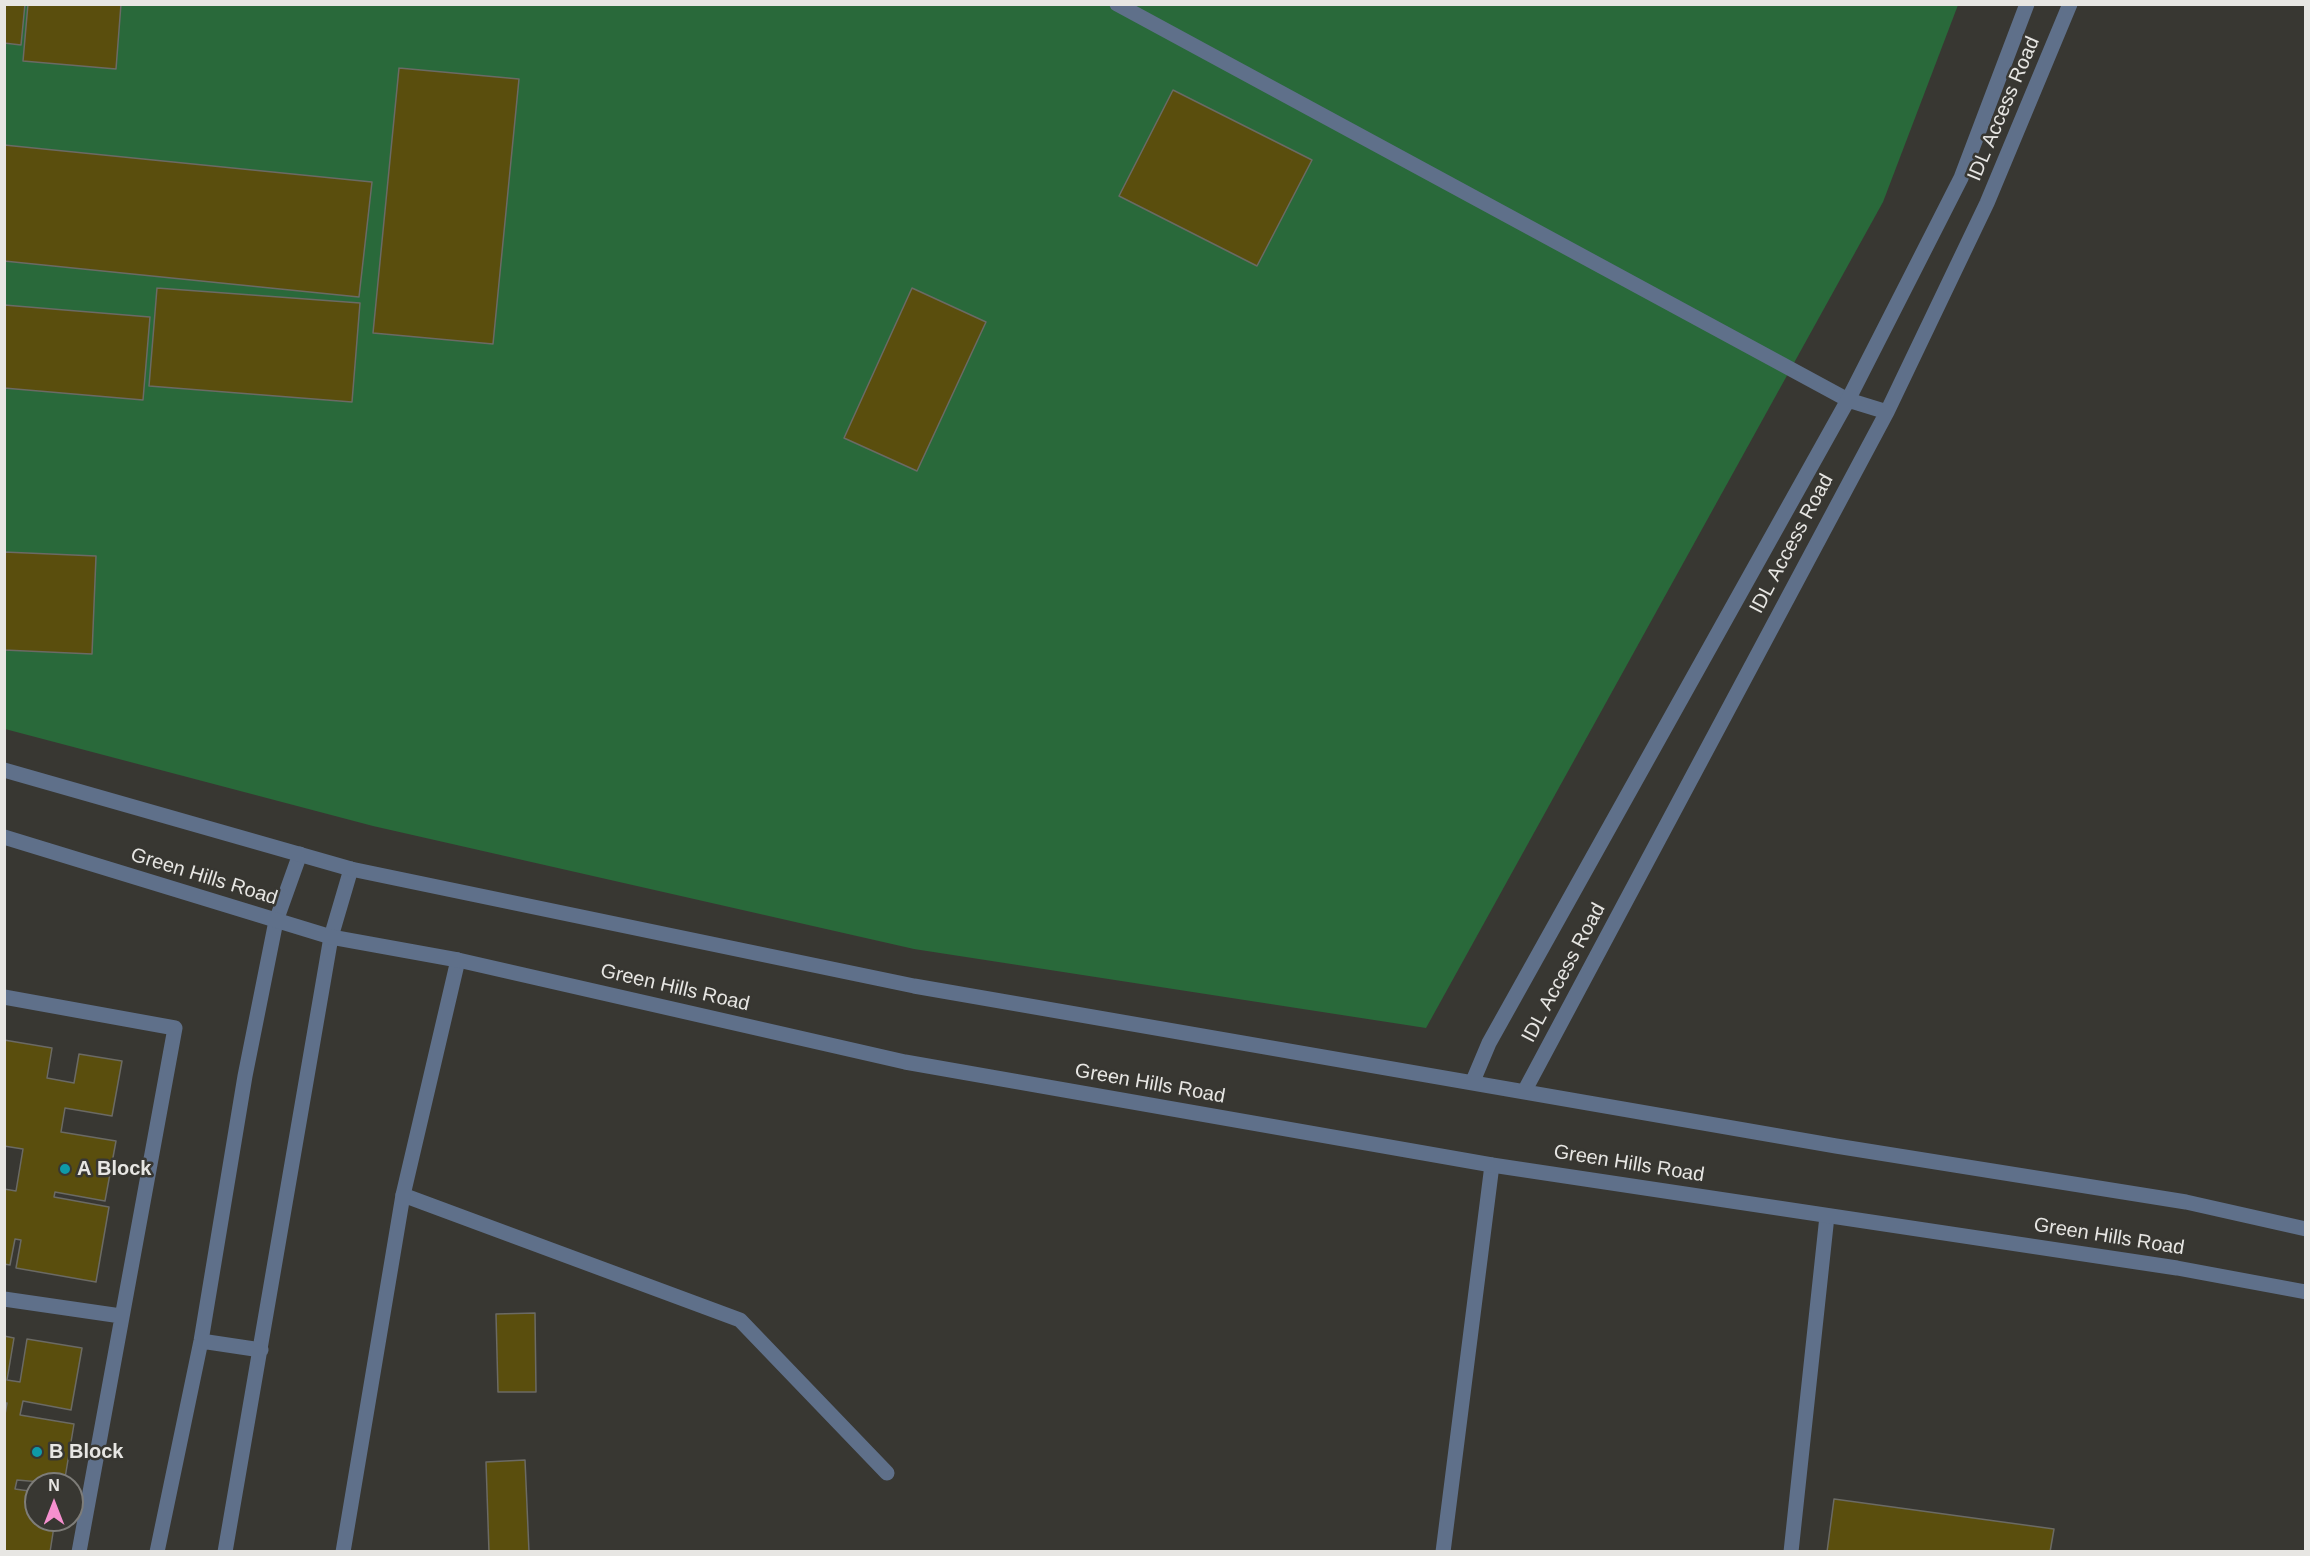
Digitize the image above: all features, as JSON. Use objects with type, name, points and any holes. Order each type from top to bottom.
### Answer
[{"type":"street","points":[[1117,4],[1848,400],[1887,412]]},
{"type":"street","points":[[1473,1081],[1489,1043],[1848,400],[1961,178],[2027,4]]},
{"type":"street","name":"IDL Access Road","points":[[1525,1090],[1887,412],[1987,203],[2070,4]]},
{"type":"street","points":[[4,770],[351,869],[914,986],[1525,1090],[1836,1146],[2186,1202],[2306,1229]]},
{"type":"street","name":"Green Hills Road","points":[[4,837],[331,937],[458,960],[905,1062],[1492,1165],[2177,1268],[2306,1292]]},
{"type":"street","points":[[157,1551],[201,1341],[245,1076],[276,921],[300,854]]},
{"type":"street","points":[[225,1551],[331,937],[351,869]]},
{"type":"street","points":[[343,1551],[403,1195],[458,960]]},
{"type":"street","points":[[4,997],[175,1028],[79,1551]]},
{"type":"street","points":[[1443,1551],[1492,1165]]},
{"type":"street","points":[[403,1195],[740,1320],[887,1473]]},
{"type":"street","points":[[1791,1551],[1827,1216]]},
{"type":"street","points":[[4,1299],[121,1316]]},
{"type":"street","points":[[201,1341],[261,1350]]},
{"type":"green space","points":[[4,5],[1958,5],[1883,202],[1426,1028],[914,949],[373,826],[5,729]]},
{"type":"building","points":[[4,4],[25,4],[21,45],[4,43]]},
{"type":"building","points":[[28,4],[121,4],[116,69],[23,61]]},
{"type":"building","points":[[399,68],[519,79],[493,344],[373,333]]},
{"type":"building","points":[[1173,90],[1312,160],[1257,266],[1119,196]]},
{"type":"building","points":[[4,145],[372,182],[359,297],[4,261]]},
{"type":"building","points":[[157,288],[360,303],[352,402],[149,386]]},
{"type":"building","points":[[912,288],[986,322],[917,471],[844,438]]},
{"type":"building","points":[[4,305],[150,317],[143,400],[4,388]]},
{"type":"building","points":[[4,552],[96,556],[92,654],[4,650]]},
{"type":"building","name":"A Block","points":[[4,1040],[52,1048],[47,1078],[74,1083],[79,1054],[122,1061],[112,1116],[65,1108],[61,1132],[116,1141],[105,1201],[55,1192],[54,1197],[109,1207],[96,1282],[16,1268],[21,1240],[15,1239],[10,1265],[4,1264],[4,1189],[16,1191],[23,1149],[4,1146]]},
{"type":"building","points":[[535,1313],[536,1392],[498,1392],[496,1314]]},
{"type":"building","name":"B Block","points":[[4,1336],[14,1338],[7,1380],[20,1382],[27,1339],[82,1348],[71,1410],[23,1401],[20,1415],[74,1424],[66,1472],[24,1472],[24,1481],[17,1480],[15,1489],[24,1490],[24,1532],[53,1532],[50,1552],[4,1552],[4,1420],[7,1403],[4,1403]]},
{"type":"building","points":[[525,1460],[529,1552],[489,1552],[486,1462]]},
{"type":"building","points":[[1834,1499],[2054,1529],[2050,1552],[1827,1552]]},
{"type":"place","name":"A Block","points":[[65,1169]]},
{"type":"place","name":"B Block","points":[[37,1452]]}]
